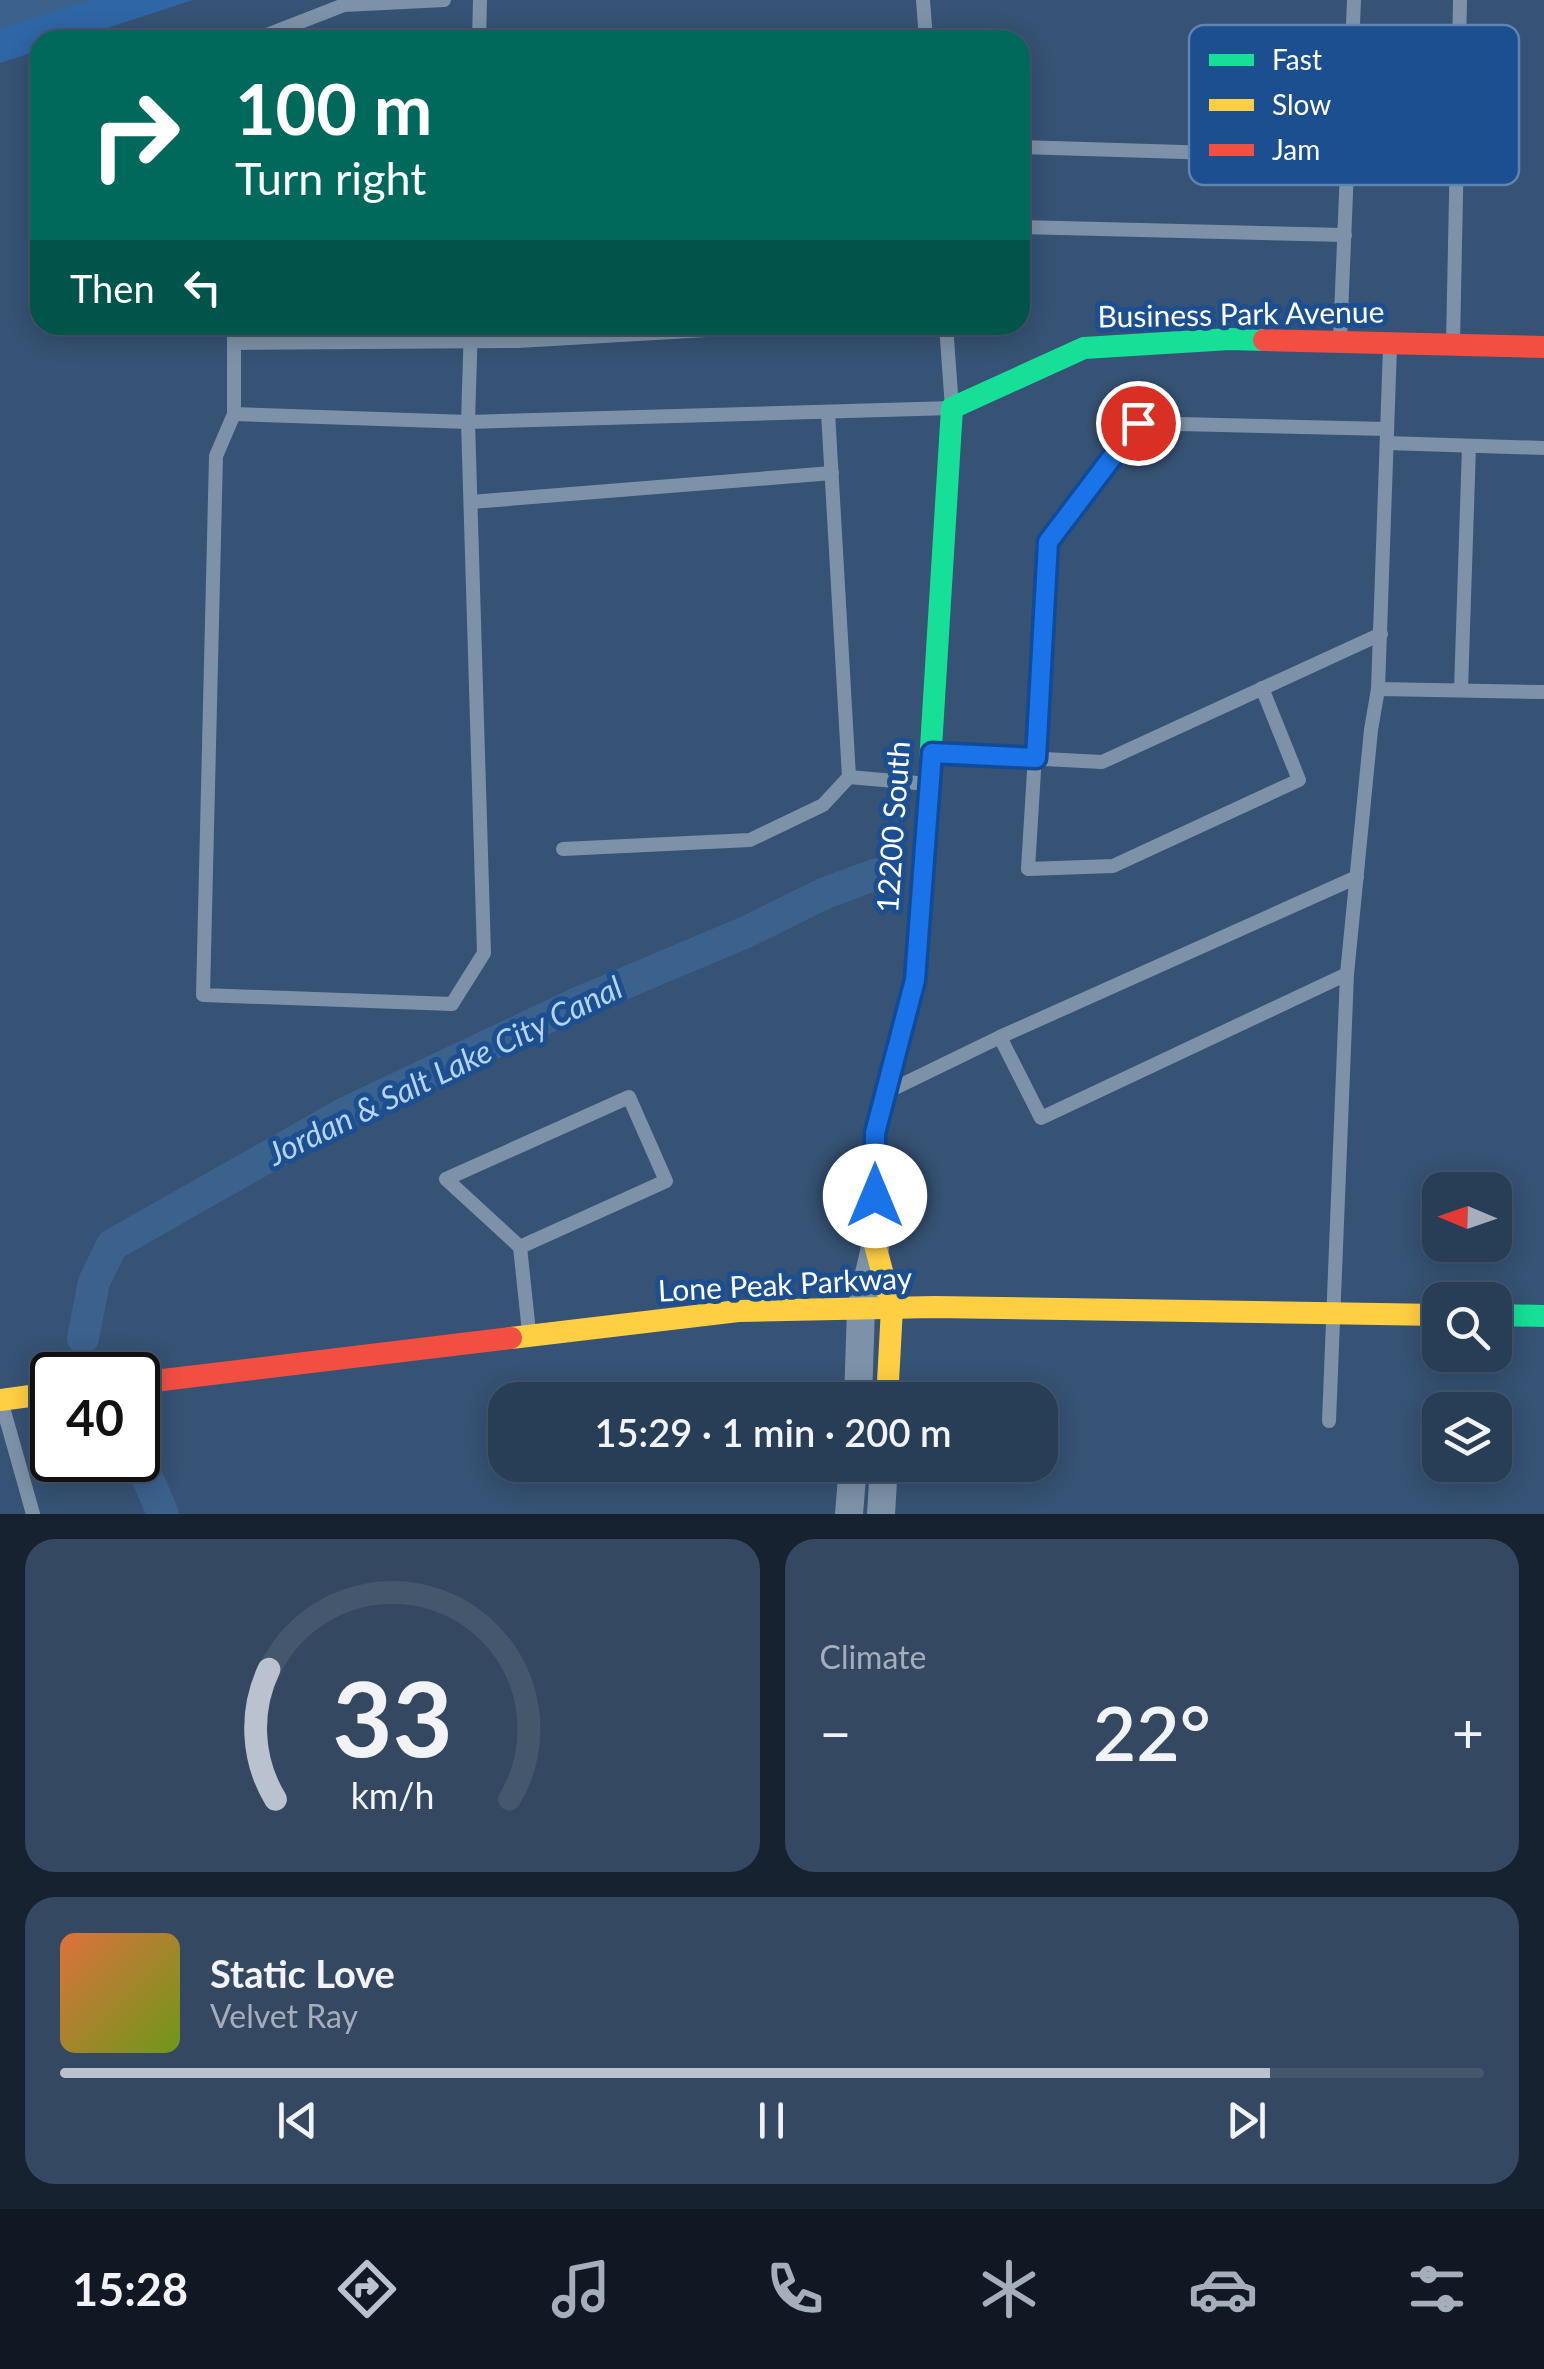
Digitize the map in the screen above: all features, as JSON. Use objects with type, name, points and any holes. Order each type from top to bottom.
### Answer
[{"type":"street","name":"Business Park Avenue","points":[[952,408],[1084,348],[1230,339],[1544,346]]},
{"type":"street","name":"12200 South","points":[[859,1382],[861,1308],[875,1245],[875,1133],[915,980],[952,408]]},
{"type":"street","name":"12200 South","points":[[875,1245],[892,1308],[888,1382]]},
{"type":"street","name":"Lone Peak Parkway","points":[[160,1380],[738,1311],[892,1308],[1422,1315]]},
{"type":"street","points":[[1512,1316],[1544,1316]]},
{"type":"street","points":[[1,1400],[30,1396]]},
{"type":"street","points":[[849,1514],[852,1482]]},
{"type":"street","points":[[881,1514],[883,1482]]},
{"type":"lane","points":[[280,30],[344,5],[444,0]]},
{"type":"lane","points":[[479,30],[480,0]]},
{"type":"lane","points":[[924,0],[926,30]]},
{"type":"lane","points":[[1353,25],[1354,0]]},
{"type":"lane","points":[[1459,25],[1460,0]]},
{"type":"lane","points":[[1030,146],[1189,152]]},
{"type":"lane","points":[[1340,340],[1347,185]]},
{"type":"lane","points":[[1452,343],[1456,185]]},
{"type":"lane","points":[[1030,227],[1344,235]]},
{"type":"lane","points":[[234,335],[234,414],[216,456],[203,995],[452,1004],[484,953],[468,422],[470,335]]},
{"type":"lane","points":[[234,344],[470,342],[609,335]]},
{"type":"lane","points":[[234,414],[468,422],[952,408],[947,335]]},
{"type":"lane","points":[[1329,1421],[1348,974],[1370,730],[1378,689],[1390,342]]},
{"type":"lane","points":[[562,849],[750,840],[823,805],[849,776],[828,412]]},
{"type":"lane","points":[[1262,688],[1299,780],[1112,866],[1028,868],[1048,542],[1138,423],[1544,448]]},
{"type":"lane","points":[[1461,690],[1469,446]]},
{"type":"lane","points":[[471,502],[832,474]]},
{"type":"lane","points":[[932,753],[1102,762],[1381,634]]},
{"type":"lane","points":[[1378,689],[1544,692]]},
{"type":"lane","points":[[849,776],[930,784]]},
{"type":"lane","points":[[885,1092],[1357,877]]},
{"type":"lane","points":[[1000,1038],[1041,1118],[1348,974]]},
{"type":"lane","points":[[520,1246],[666,1181],[629,1096],[446,1179],[520,1246],[530,1336]]},
{"type":"lane","points":[[0,1382],[1,1400],[33,1514]]},
{"type":"shaded area","points":[[0,0],[193,0],[101,30],[30,30],[30,53],[0,63]]},
{"type":"shaded area","points":[[0,0],[92,0],[0,29]]},
{"type":"waterway","name":"Jordan & Salt Lake City Canal","points":[[83,1338],[94,1282],[112,1245],[345,1113],[580,1002],[746,932],[823,894],[877,874]]},
{"type":"waterway","name":"Jordan & Salt Lake City Canal","points":[[149,1482],[163,1514]]},
{"type":"traffic: fast","points":[[922,893],[952,408],[1084,348],[1264,340]]},
{"type":"traffic: fast","points":[[1512,1315],[1544,1316]]},
{"type":"traffic: slow","points":[[888,1382],[892,1308],[875,1245],[875,1133],[915,980],[922,893]]},
{"type":"traffic: slow","points":[[511,1338],[738,1311],[935,1307],[1422,1315]]},
{"type":"traffic: slow","points":[[0,1400],[30,1396]]},
{"type":"traffic: jam","points":[[1264,340],[1544,347]]},
{"type":"traffic: jam","points":[[160,1380],[511,1338]]},
{"type":"route","points":[[875,1196],[875,1133],[915,980],[932,753],[1036,758],[1048,542],[1138,423]]}]
